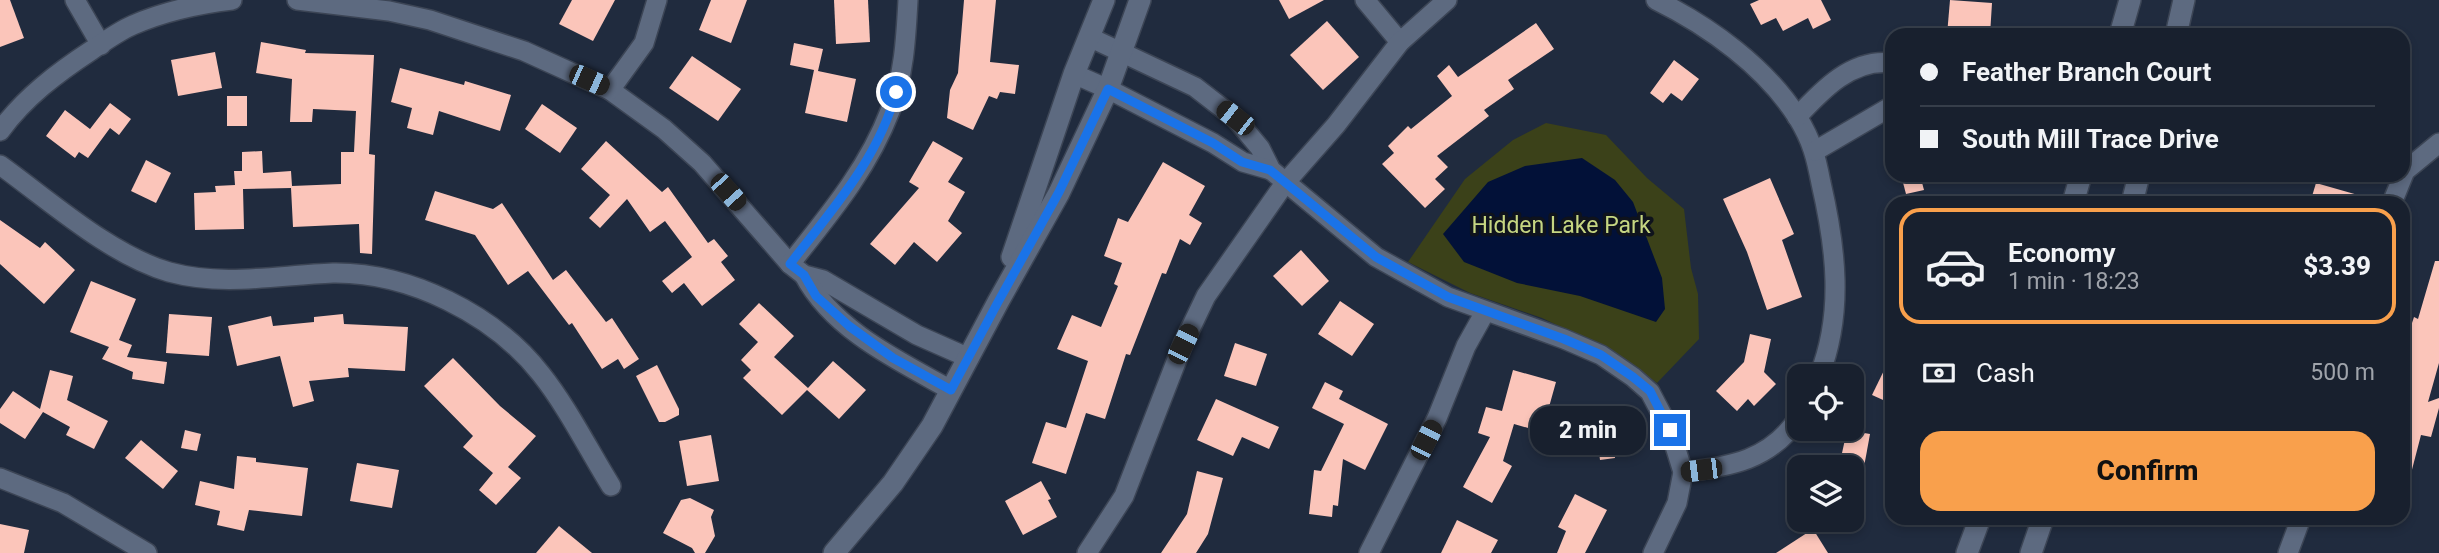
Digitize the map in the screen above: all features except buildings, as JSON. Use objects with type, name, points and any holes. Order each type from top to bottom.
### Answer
[{"type":"street","points":[[75,0],[101,45]]},
{"type":"street","points":[[0,131],[36,91],[131,26],[205,3],[232,0]]},
{"type":"street","points":[[297,0],[391,6],[502,44],[610,90],[664,130],[702,163],[797,270],[816,296],[849,326],[893,358],[951,390]]},
{"type":"street","points":[[610,90],[644,43],[656,0]]},
{"type":"street","points":[[797,270],[874,148],[891,110],[900,74],[908,0]]},
{"type":"street","points":[[998,302],[1074,74],[1104,0]]},
{"type":"street","points":[[834,553],[893,483],[932,426],[1059,192],[1108,89],[1140,0]]},
{"type":"street","points":[[1365,0],[1400,42]]},
{"type":"street","points":[[1087,553],[1124,496],[1183,344],[1206,296],[1278,176],[1336,125],[1400,42],[1446,0]]},
{"type":"street","points":[[1656,0],[1683,13],[1735,50],[1797,117],[1815,150],[1833,239],[1836,293],[1834,321],[1824,364]]},
{"type":"street","points":[[2122,28],[2130,0]]},
{"type":"street","points":[[2180,18],[2190,0]]},
{"type":"street","points":[[1089,37],[1195,87],[1235,118],[1260,148],[1278,176],[1376,257],[1448,297],[1601,355],[1650,391],[1670,430],[1683,472],[1677,503],[1653,553]]},
{"type":"street","points":[[1797,117],[1827,85],[1852,70],[1877,62],[1885,63]]},
{"type":"street","points":[[1074,74],[1213,143],[1242,162],[1278,176]]},
{"type":"street","points":[[1815,150],[1885,110]]},
{"type":"street","points":[[2410,166],[2439,144]]},
{"type":"street","points":[[0,165],[109,244],[168,272],[223,280],[333,273],[364,274],[419,288],[457,306],[520,351],[540,373],[558,397],[611,486]]},
{"type":"street","points":[[797,270],[823,280],[917,335],[969,358]]},
{"type":"street","points":[[1369,553],[1437,418],[1466,346],[1485,312]]},
{"type":"street","points":[[1683,472],[1720,468],[1764,453],[1787,432]]},
{"type":"street","points":[[0,478],[63,503],[147,553]]},
{"type":"street","points":[[1967,553],[1977,525]]},
{"type":"street","points":[[2031,553],[2041,525]]},
{"type":"street","points":[[2288,553],[2298,525]]},
{"type":"green space","name":"Hidden Lake Park","points":[[1546,123],[1606,135],[1647,178],[1684,209],[1691,268],[1698,294],[1699,339],[1657,383],[1618,354],[1542,318],[1470,293],[1408,262],[1465,179],[1513,140]]},
{"type":"water","points":[[1582,158],[1615,180],[1633,202],[1662,278],[1665,309],[1656,322],[1580,296],[1517,283],[1464,262],[1443,234],[1488,182],[1525,166]]},
{"type":"route","points":[[896,92],[874,148],[848,189],[790,264],[804,275],[816,296],[849,326],[893,358],[951,390],[1059,192],[1108,89],[1213,143],[1242,162],[1270,170],[1376,257],[1448,297],[1601,355],[1650,391],[1670,430]]}]
